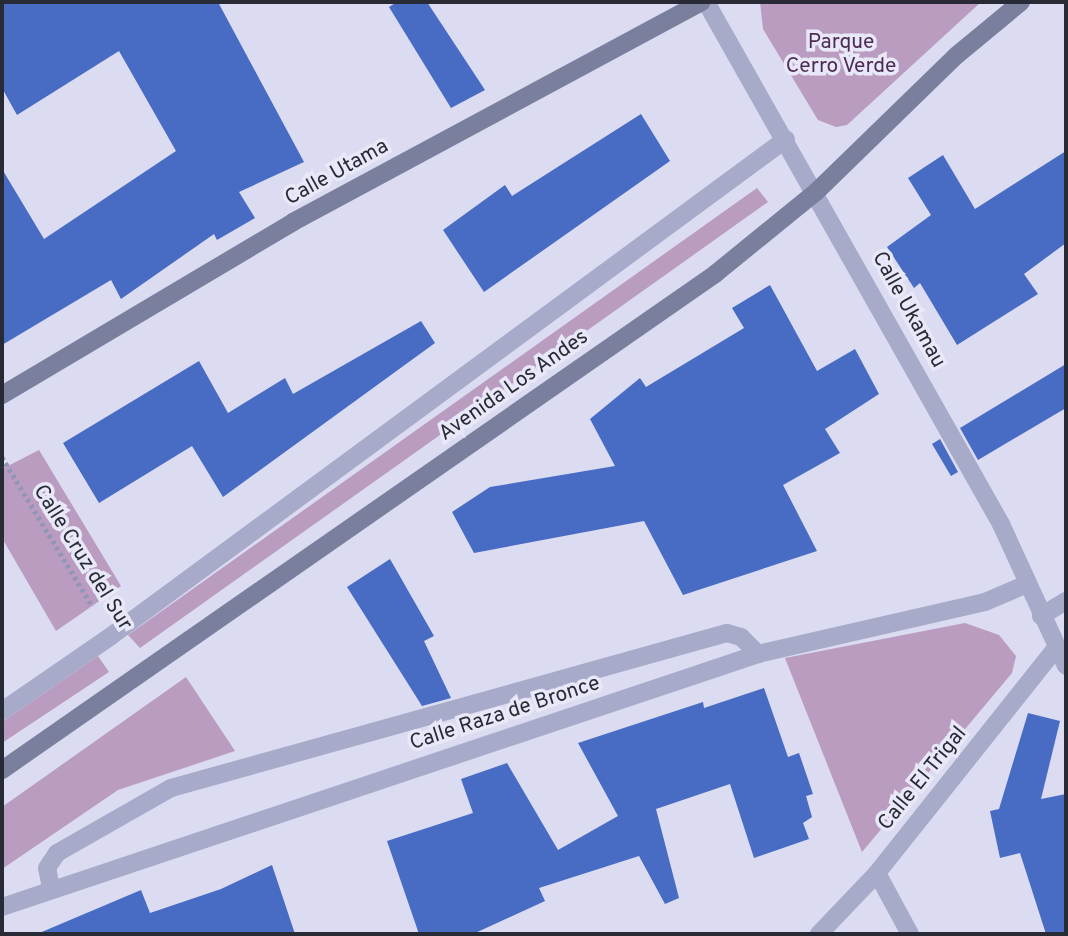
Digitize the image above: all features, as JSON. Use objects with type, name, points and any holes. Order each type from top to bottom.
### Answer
[{"type":"street","name":"Calle Ukamau","points":[[703,2],[786,139],[1001,524],[1066,666]]},
{"type":"street","name":"Calle Utama","points":[[2,395],[293,222],[703,2]]},
{"type":"street","name":"Avenida Los Andes","points":[[2,770],[715,274],[816,192],[957,55],[1021,2]]},
{"type":"street","name":"Avenida Los Andes","points":[[2,711],[110,636],[786,139]]},
{"type":"street","name":"Calle Raza de Bronce","points":[[2,907],[51,888],[758,654],[985,602],[1027,584]]},
{"type":"street","points":[[1041,616],[1066,601]]},
{"type":"street","points":[[51,888],[47,868],[57,853],[171,788],[727,633],[741,637],[758,654]]},
{"type":"street","name":"Calle El Trigal","points":[[819,934],[877,873],[1056,648]]},
{"type":"street","points":[[877,873],[910,934]]},
{"type":"path","name":"Calle Cruz del Sur","points":[[2,457],[110,636]]},
{"type":"green space","name":"Parque Cerro Verde","points":[[760,2],[981,2],[847,125],[836,127],[818,120],[763,29]]},
{"type":"green space","points":[[757,188],[768,202],[140,648],[128,635]]},
{"type":"green space","points":[[39,450],[121,586],[56,631],[2,538],[2,469]]},
{"type":"green space","points":[[965,623],[999,635],[1016,656],[1012,673],[862,852],[785,658]]},
{"type":"green space","points":[[98,656],[109,672],[2,743],[2,722]]},
{"type":"green space","points":[[186,677],[235,751],[118,790],[2,869],[2,807]]},
{"type":"building","points":[[2,2],[218,2],[304,162],[239,192],[255,218],[217,240],[214,234],[121,299],[111,280],[2,345],[2,169],[44,239],[176,151],[119,51],[17,115],[2,88]]},
{"type":"building","points":[[397,2],[427,2],[485,90],[451,108],[389,7]]},
{"type":"building","points":[[641,114],[670,161],[484,292],[443,230],[505,185],[512,196]]},
{"type":"building","points":[[1066,151],[1066,243],[1024,274],[1038,294],[957,345],[920,283],[914,288],[887,247],[931,215],[908,178],[943,155],[975,209]]},
{"type":"building","points":[[770,285],[817,371],[855,349],[879,394],[825,429],[840,453],[783,485],[817,551],[683,595],[644,521],[474,553],[452,512],[490,487],[615,466],[590,419],[640,378],[646,387],[744,328],[732,308]]},
{"type":"building","points":[[421,321],[435,343],[223,497],[192,446],[99,503],[63,443],[199,361],[228,413],[285,378],[293,394]]},
{"type":"building","points":[[1066,364],[1066,408],[978,460],[960,428]]},
{"type":"building","points":[[940,439],[958,472],[951,476],[932,444]]},
{"type":"building","points":[[390,559],[434,636],[424,641],[451,698],[422,706],[347,587]]},
{"type":"building","points":[[764,688],[788,757],[799,753],[813,794],[806,796],[812,817],[803,823],[809,839],[754,858],[730,784],[656,809],[679,898],[665,904],[639,856],[539,888],[545,901],[473,934],[419,934],[387,841],[473,813],[461,779],[507,763],[558,850],[618,816],[578,743],[703,702],[704,708]]},
{"type":"building","points":[[1028,713],[1060,721],[1041,799],[1066,794],[1066,934],[1046,934],[1020,853],[1000,858],[990,811],[999,809]]},
{"type":"building","points":[[272,865],[295,934],[37,934],[141,890],[150,913],[221,889]]}]
